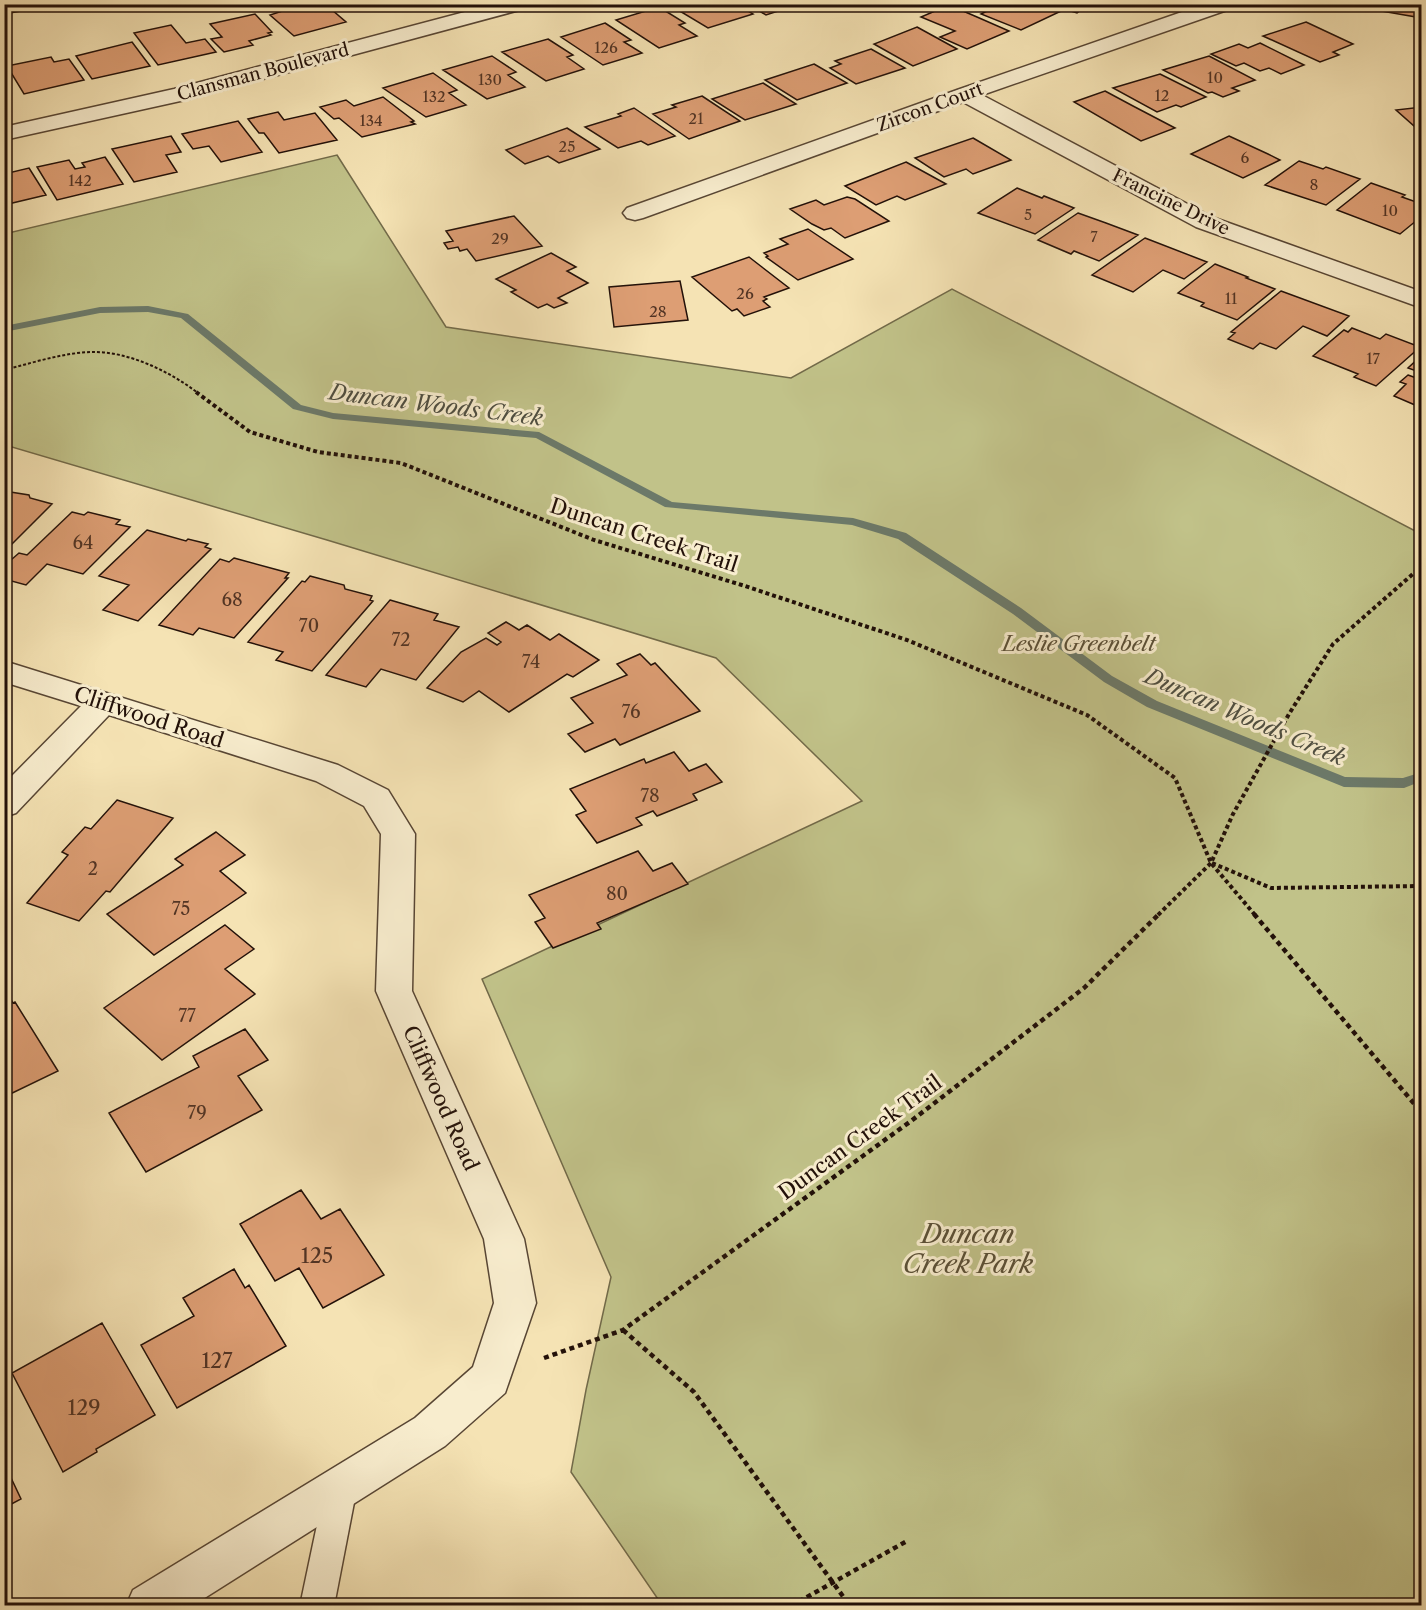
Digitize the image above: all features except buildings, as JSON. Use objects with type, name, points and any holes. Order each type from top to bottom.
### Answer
[{"type":"street","name":"Clansman Boulevard","points":[[4,135],[177,95],[520,4]]},
{"type":"street","name":"Zircon Court","points":[[635,213],[964,94],[1226,4]]},
{"type":"street","name":"Francine Drive","points":[[964,94],[1204,222],[1422,301]]},
{"type":"street","name":"Cliffwood Road","points":[[4,671],[327,773],[376,798],[398,834],[394,991],[504,1239],[515,1302],[490,1378],[430,1432],[149,1605]]},
{"type":"street","points":[[4,804],[102,702]]},
{"type":"lane","points":[[317,1605],[341,1487]]},
{"type":"path","name":"Duncan Creek Trail","points":[[4,370],[82,353],[123,355],[182,381],[250,432],[318,452],[401,463],[594,540],[745,586],[928,649],[1088,715],[1174,778],[1211,863],[1422,1113]]},
{"type":"path","name":"Duncan Creek Trail","points":[[490,1378],[623,1330],[911,1121],[1084,988],[1211,863],[1246,790],[1289,714],[1333,644],[1422,566]]},
{"type":"path","points":[[1211,863],[1271,888],[1422,886]]},
{"type":"path","points":[[623,1330],[694,1392],[850,1605]]},
{"type":"path","points":[[791,1605],[907,1541]]},
{"type":"green space","points":[[337,155],[446,327],[791,378],[952,289],[1421,534],[1421,1605],[662,1605],[571,1472],[611,1277],[482,979],[862,801],[716,658],[5,445],[4,234]]},
{"type":"waterway","name":"Duncan Woods Creek","points":[[4,329],[100,310],[148,309],[184,316],[297,407],[333,416],[539,435],[669,505],[853,522],[902,536],[1017,611],[1108,679],[1152,704],[1344,782],[1404,783],[1422,776]]},
{"type":"park label","name":"Leslie Greenbelt","points":[[1079,643]]},
{"type":"park label","name":"Duncan Creek Park","points":[[968,1249]]}]
